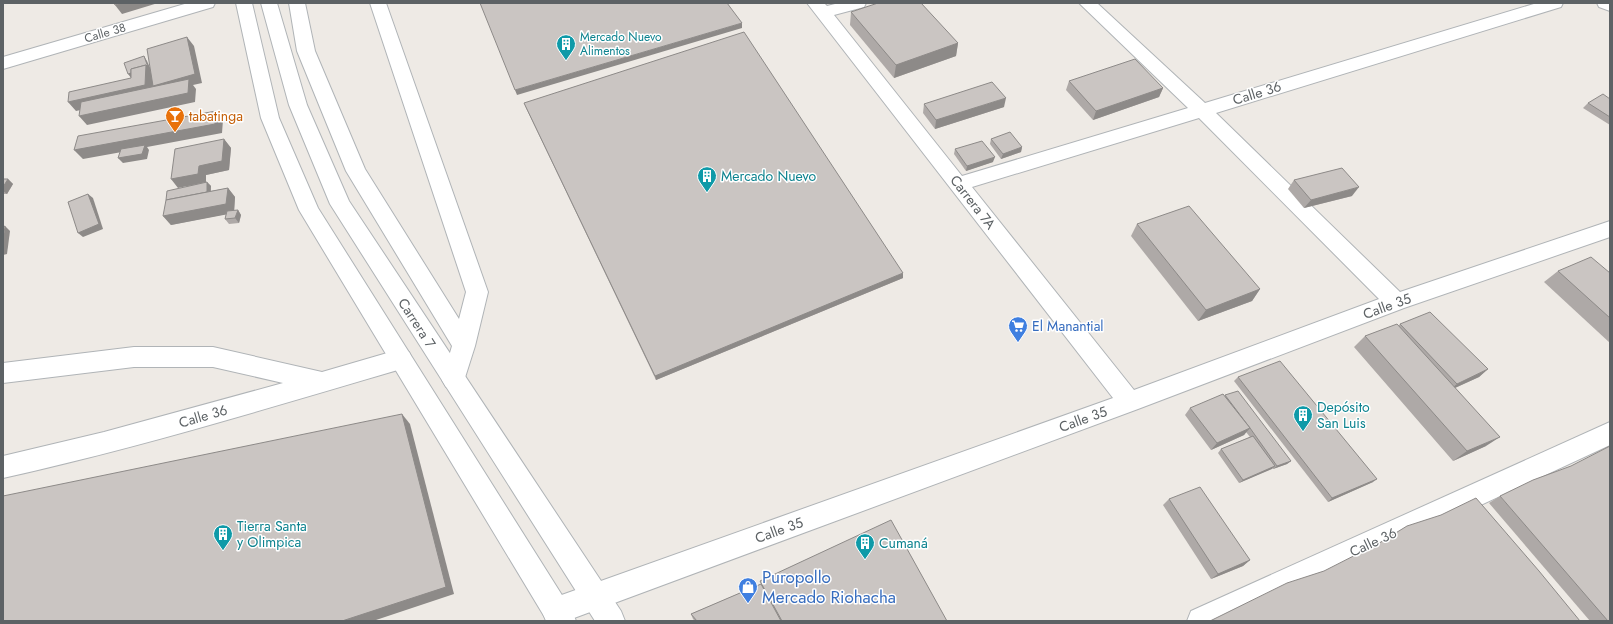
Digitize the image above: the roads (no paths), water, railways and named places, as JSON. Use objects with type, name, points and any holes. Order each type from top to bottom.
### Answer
[{"type":"street","name":"Calle 38","points":[[3,63],[207,3]]},
{"type":"street","points":[[244,3],[270,118],[308,210],[560,616]]},
{"type":"street","name":"Carrera 7","points":[[269,3],[298,105],[340,204],[611,621]]},
{"type":"street","points":[[297,3],[306,51],[356,171],[464,346]]},
{"type":"street","points":[[378,3],[477,292],[454,380]]},
{"type":"street","points":[[819,8],[858,3]]},
{"type":"street","points":[[1087,3],[1202,110],[1396,302]]},
{"type":"street","name":"Calle 36","points":[[959,184],[1555,3]]},
{"type":"street","points":[[1605,3],[1610,6]]},
{"type":"street","name":"Carrera 7A","points":[[819,8],[1130,402]]},
{"type":"street","name":"Calle 35","points":[[560,616],[596,597],[1130,402],[1396,302],[1610,229]]},
{"type":"street","points":[[3,373],[134,357],[213,357],[323,382]]},
{"type":"street","name":"Calle 36","points":[[3,467],[67,453],[156,430],[401,360]]},
{"type":"street","name":"Calle 36","points":[[1201,621],[1610,433]]},
{"type":"place","name":"Mercado Nuevo Alimentos","points":[[566,61]]},
{"type":"place","name":"tabatinga","points":[[175,133]]},
{"type":"place","name":"Mercado Nuevo","points":[[707,193]]},
{"type":"place","name":"El Manantial","points":[[1018,343]]},
{"type":"place","name":"Depósito San Luis","points":[[1303,432]]},
{"type":"place","name":"Tierra Santa y Olimpica","points":[[223,551]]},
{"type":"place","name":"Cumaná","points":[[865,560]]},
{"type":"place","name":"Puropollo Mercado Riohacha","points":[[748,604]]}]
